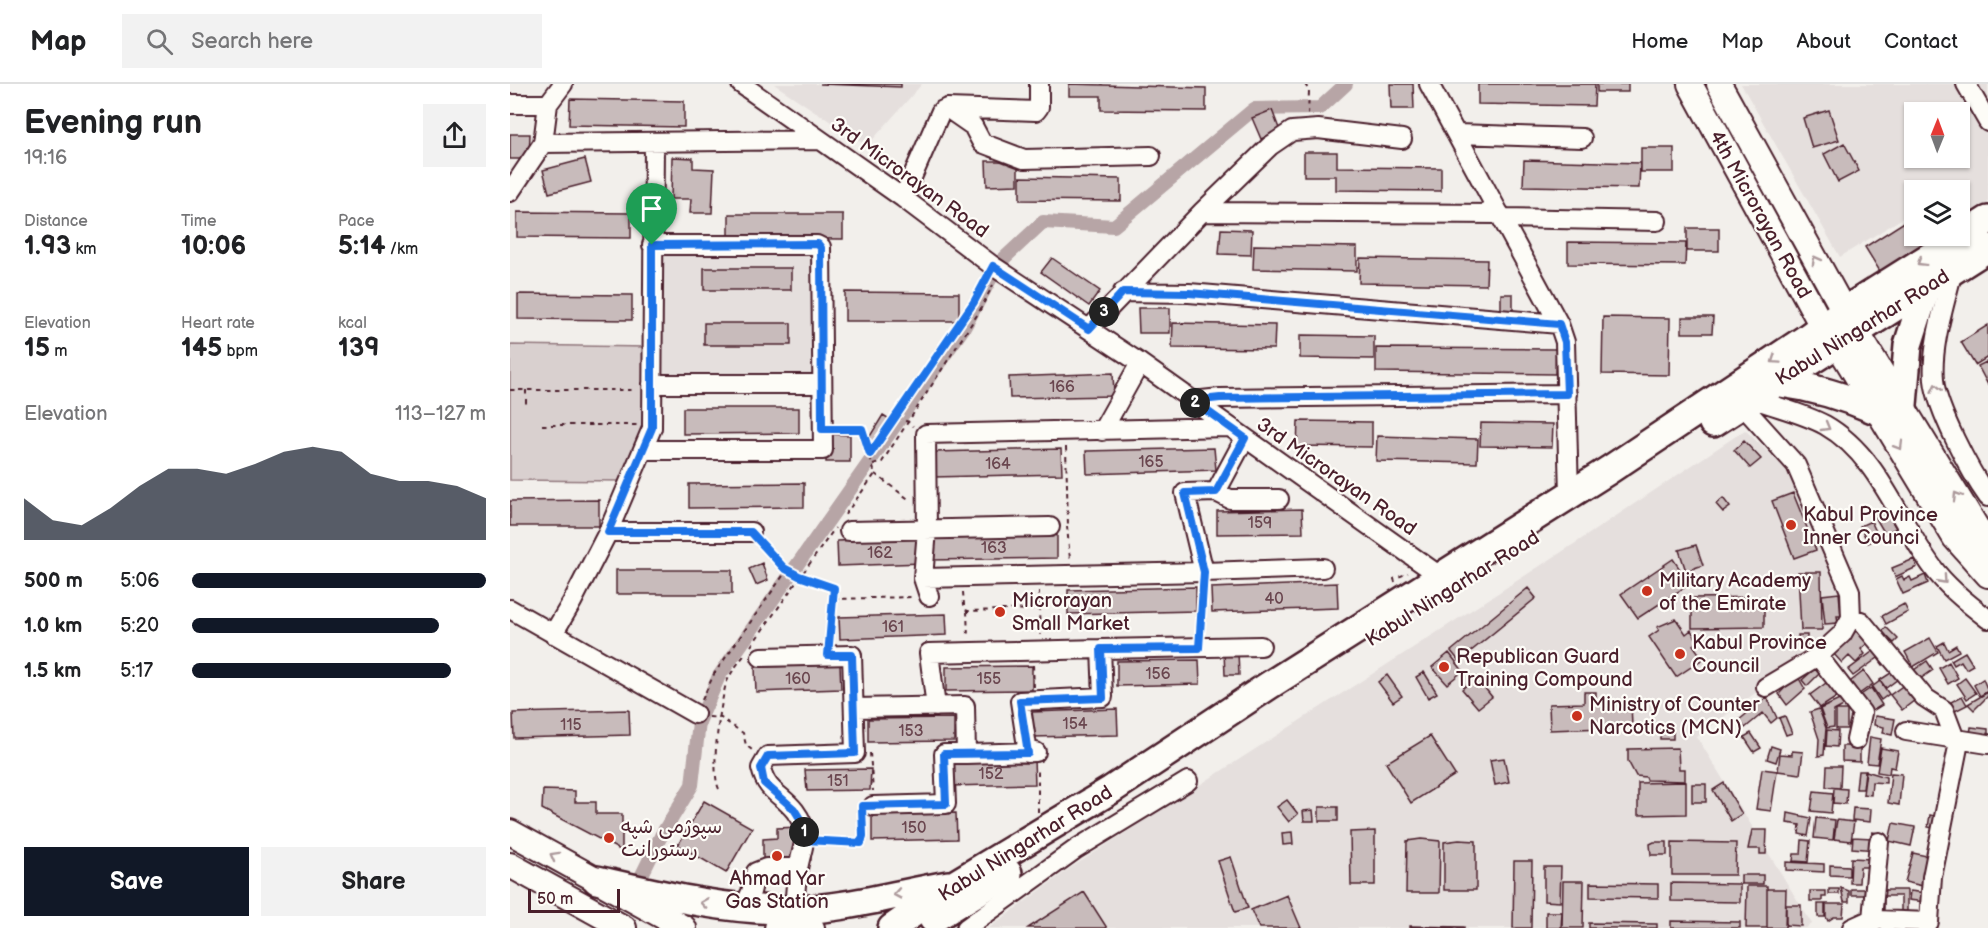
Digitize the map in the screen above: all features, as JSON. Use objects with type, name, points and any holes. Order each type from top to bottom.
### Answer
[{"type":"highway","name":"Kabul Ningarhar Road","points":[[916,928],[962,891],[1111,790],[1440,576],[1840,327],[1988,220]]},
{"type":"highway","name":"Kabul Ningarhar Road","points":[[892,928],[962,891],[1311,677],[1747,401],[1776,382],[1840,327],[1927,285],[1988,248]]},
{"type":"highway","points":[[1776,382],[1809,386],[1890,408],[1927,285]]},
{"type":"highway","points":[[597,880],[686,901],[743,909],[794,923],[962,891]]},
{"type":"highway","points":[[939,928],[962,891]]},
{"type":"main road","name":"4th Microrayan Road","points":[[1690,84],[1840,327]]},
{"type":"main road","name":"4th Microrayan Road","points":[[1719,84],[1840,327]]},
{"type":"main road","points":[[1840,327],[1890,408],[1988,546]]},
{"type":"main road","points":[[1890,408],[1955,538],[1988,575]]},
{"type":"main road","points":[[510,832],[684,928]]},
{"type":"main road","points":[[510,865],[624,928]]},
{"type":"main road","points":[[581,906],[606,928]]},
{"type":"street","points":[[510,192],[543,143],[548,104],[563,84]]},
{"type":"street","name":"3rd Microrayan Road","points":[[741,84],[903,198],[996,268],[1140,363],[1440,576]]},
{"type":"street","points":[[903,198],[938,114],[947,108],[1036,111],[1039,107],[1039,84]]},
{"type":"street","points":[[1429,84],[1559,324],[1565,342],[1569,495]]},
{"type":"street","points":[[1966,84],[1988,122]]},
{"type":"street","points":[[510,104],[548,104]]},
{"type":"street","points":[[947,108],[973,126],[982,143],[1024,159],[1151,156]]},
{"type":"street","points":[[1089,329],[1202,212],[1270,146],[1292,131],[1318,129],[1402,139]]},
{"type":"street","points":[[1457,134],[1582,138]]},
{"type":"street","points":[[543,143],[820,140]]},
{"type":"street","points":[[553,634],[608,532],[652,428],[648,387],[654,143]]},
{"type":"street","points":[[1202,212],[1501,216],[1657,221]]},
{"type":"street","points":[[643,450],[823,450],[821,248],[818,244],[652,245]]},
{"type":"street","points":[[1953,270],[1936,346],[1934,380],[1942,410],[1988,497]]},
{"type":"street","points":[[1123,292],[1189,293],[1559,324]]},
{"type":"street","points":[[1102,431],[1140,363]]},
{"type":"street","points":[[648,387],[822,384]]},
{"type":"street","points":[[1193,401],[1220,398],[1567,394]]},
{"type":"street","points":[[1747,401],[1796,465],[1850,591],[1851,618],[1842,634],[1818,656],[1766,687]]},
{"type":"street","points":[[1747,401],[1824,425],[1845,440],[1870,466],[1937,573],[1959,597],[1988,619]]},
{"type":"street","points":[[929,596],[923,578],[927,521],[926,434],[1228,427]]},
{"type":"street","points":[[1216,492],[1245,438]]},
{"type":"street","points":[[1204,572],[1185,493],[1216,492],[1230,499],[1279,499]]},
{"type":"street","points":[[849,531],[927,521],[1050,527]]},
{"type":"street","points":[[608,532],[751,532]]},
{"type":"street","points":[[923,578],[1323,568]]},
{"type":"street","points":[[510,609],[703,716]]},
{"type":"street","points":[[1851,618],[1861,621],[1923,697],[1944,710],[1958,747],[1932,877],[1929,921],[1876,920],[1865,926]]},
{"type":"street","points":[[936,707],[929,654],[1036,644],[1101,649],[1261,646]]},
{"type":"street","points":[[873,806],[946,804],[944,754],[1032,753],[1020,701],[1103,698],[1101,649]]},
{"type":"street","points":[[761,657],[852,655],[855,753],[768,756],[761,768],[764,783],[794,809],[804,825],[805,840],[798,868],[794,923]]},
{"type":"street","points":[[1818,656],[1862,713],[1856,740]]},
{"type":"street","points":[[854,708],[965,706],[966,754]]},
{"type":"street","points":[[1906,731],[1988,744]]},
{"type":"street","points":[[966,928],[1076,849],[1188,781]]},
{"type":"street","points":[[1865,926],[1872,919],[1879,842]]},
{"type":"street","points":[[743,909],[751,892],[756,872],[766,868],[798,868]]},
{"type":"path","points":[[1305,84],[1309,91],[1308,109]]},
{"type":"path","points":[[870,454],[996,268]]},
{"type":"path","points":[[873,465],[882,462],[979,312],[996,268]]},
{"type":"path","points":[[510,390],[648,387]]},
{"type":"path","points":[[526,390],[526,408]]},
{"type":"path","points":[[897,417],[926,434]]},
{"type":"path","points":[[542,425],[644,425]]},
{"type":"path","points":[[822,429],[862,429],[875,474],[927,521]]},
{"type":"path","points":[[1065,432],[1071,574]]},
{"type":"path","points":[[799,576],[875,474]]},
{"type":"path","points":[[1050,527],[1068,526]]},
{"type":"path","points":[[751,532],[788,570],[834,588],[828,655]]},
{"type":"path","points":[[768,756],[766,748],[753,750],[746,746],[743,734],[721,718],[703,716],[714,674],[788,570]]},
{"type":"path","points":[[1199,648],[1204,572]]},
{"type":"path","points":[[1034,700],[1039,609],[1038,576]]},
{"type":"path","points":[[963,578],[968,652]]},
{"type":"path","points":[[834,598],[929,596]]},
{"type":"path","points":[[967,611],[1039,609]]},
{"type":"path","points":[[719,789],[714,770],[721,718]]},
{"type":"path","points":[[805,840],[861,843],[863,836],[862,806],[873,806],[872,753],[855,753]]},
{"type":"path","points":[[1032,753],[1038,818]]},
{"type":"shaded area","points":[[774,84],[922,84],[867,146]]},
{"type":"shaded area","points":[[1741,84],[1988,84],[1988,208],[1970,219],[1970,180],[1904,180],[1904,217],[1840,257]]},
{"type":"shaded area","points":[[657,251],[812,251],[812,375],[657,375]]},
{"type":"shaded area","points":[[510,345],[648,347],[647,430],[626,481],[510,480]]},
{"type":"shaded area","points":[[1745,430],[1789,472],[1843,594],[1847,614],[1840,629],[1697,737],[1812,924],[1806,928],[989,928],[1069,869],[1574,544]]},
{"type":"building","points":[[820,84],[901,84],[901,87]]},
{"type":"building","points":[[1069,84],[1206,88],[1206,111],[1101,110],[1101,96],[1069,96]]},
{"type":"building","points":[[1390,84],[1413,84],[1414,109],[1391,109]]},
{"type":"building","points":[[1478,84],[1595,84],[1594,106],[1478,104]]},
{"type":"building","points":[[1597,84],[1628,84],[1628,92],[1597,92]]},
{"type":"building","points":[[570,99],[684,101],[684,127],[569,125]]},
{"type":"building","points":[[1272,110],[1280,131],[1261,139],[1252,118]]},
{"type":"building","points":[[1829,110],[1839,140],[1812,148],[1803,118]]},
{"type":"building","points":[[510,134],[530,134],[529,159],[510,159]]},
{"type":"building","points":[[1844,143],[1859,171],[1838,182],[1824,154]]},
{"type":"building","points":[[1641,148],[1674,148],[1674,172],[1641,172]]},
{"type":"building","points":[[1304,152],[1337,152],[1337,167],[1441,168],[1441,191],[1336,190],[1336,176],[1304,176]]},
{"type":"building","points":[[672,157],[693,158],[693,168],[714,169],[712,213],[690,213],[691,199],[671,199]]},
{"type":"building","points":[[585,159],[591,182],[549,193],[543,170]]},
{"type":"building","points":[[1524,160],[1640,163],[1639,188],[1523,186]]},
{"type":"building","points":[[986,161],[1018,161],[1018,185],[987,186]]},
{"type":"building","points":[[1020,177],[1121,179],[1121,201],[1020,200]]},
{"type":"building","points":[[517,212],[631,213],[631,238],[517,237]]},
{"type":"building","points":[[729,214],[843,214],[843,239],[729,238]]},
{"type":"building","points":[[1904,222],[1904,246],[1923,246],[1881,273],[1865,247]]},
{"type":"building","points":[[1687,228],[1719,228],[1719,251],[1687,251]]},
{"type":"building","points":[[1221,229],[1252,230],[1251,255],[1219,254]]},
{"type":"building","points":[[1568,242],[1686,243],[1685,265],[1568,264]]},
{"type":"building","points":[[1254,245],[1357,247],[1357,271],[1253,269]]},
{"type":"building","points":[[1052,258],[1100,291],[1089,306],[1041,272]]},
{"type":"building","points":[[1360,258],[1487,260],[1486,285],[1359,283]]},
{"type":"building","points":[[704,268],[791,268],[791,290],[704,290]]},
{"type":"building","points":[[845,292],[959,293],[959,321],[845,321]]},
{"type":"building","points":[[518,294],[632,295],[632,320],[518,319]]},
{"type":"building","points":[[1501,294],[1513,294],[1513,316],[1501,315]]},
{"type":"building","points":[[1138,308],[1170,308],[1170,333],[1139,333]]},
{"type":"building","points":[[1603,317],[1670,318],[1669,375],[1602,374]]},
{"type":"building","points":[[1682,317],[1713,317],[1712,333],[1682,333]]},
{"type":"building","points":[[704,323],[791,323],[791,345],[704,345]]},
{"type":"building","points":[[1173,323],[1275,325],[1274,349],[1172,348]]},
{"type":"building","points":[[1988,325],[1988,357],[1975,365],[1961,342]]},
{"type":"building","points":[[1300,335],[1374,336],[1374,359],[1300,358]]},
{"type":"building","points":[[1376,348],[1556,349],[1555,374],[1376,372]]},
{"type":"building","points":[[1986,362],[1988,366],[1988,385],[1978,366]]},
{"type":"building","points":[[1113,373],[1114,396],[1010,398],[1009,377]]},
{"type":"building","points":[[683,408],[799,408],[799,433],[683,434]]},
{"type":"building","points":[[883,415],[891,420],[875,447],[867,441]]},
{"type":"building","points":[[1298,421],[1372,422],[1372,447],[1297,446]]},
{"type":"building","points":[[1481,423],[1553,424],[1552,447],[1480,446]]},
{"type":"building","points":[[826,434],[850,435],[850,462],[826,462]]},
{"type":"building","points":[[1377,436],[1478,439],[1477,463],[1376,461]]},
{"type":"building","points":[[1744,441],[1761,459],[1750,468],[1734,450]]},
{"type":"building","points":[[1214,448],[1216,470],[1087,474],[1086,451]]},
{"type":"building","points":[[1061,449],[1062,474],[934,477],[934,452]]},
{"type":"building","points":[[804,483],[804,507],[689,508],[689,484]]},
{"type":"building","points":[[1793,493],[1816,550],[1794,558],[1772,501]]},
{"type":"building","points":[[1723,498],[1730,507],[1723,512],[1716,504]]},
{"type":"building","points":[[599,500],[599,526],[510,526],[510,501]]},
{"type":"building","points":[[1302,509],[1303,533],[1217,534],[1217,511]]},
{"type":"building","points":[[1885,509],[1896,528],[1885,534],[1874,515]]},
{"type":"building","points":[[1871,521],[1879,538],[1868,543],[1860,526]]},
{"type":"building","points":[[1057,535],[1057,558],[930,560],[930,537]]},
{"type":"building","points":[[922,538],[923,563],[838,566],[837,541]]},
{"type":"building","points":[[1696,545],[1703,565],[1686,571],[1679,550]]},
{"type":"building","points":[[1673,559],[1690,584],[1638,618],[1621,594]]},
{"type":"building","points":[[1914,559],[1917,567],[1895,577],[1892,568]]},
{"type":"building","points":[[762,563],[768,580],[756,585],[749,569]]},
{"type":"building","points":[[616,570],[732,570],[732,594],[616,594]]},
{"type":"building","points":[[1798,572],[1821,572],[1822,630],[1801,630]]},
{"type":"building","points":[[1925,575],[1928,583],[1903,594],[1896,579],[1902,576],[1904,580],[1910,577],[1912,581]]},
{"type":"building","points":[[1337,583],[1338,608],[1212,612],[1211,588]]},
{"type":"building","points":[[1196,587],[1196,611],[1068,614],[1068,590]]},
{"type":"building","points":[[1528,588],[1536,598],[1459,661],[1451,651]]},
{"type":"building","points":[[1839,593],[1841,616],[1837,616],[1838,623],[1825,624],[1822,595]]},
{"type":"building","points":[[1764,597],[1764,627],[1692,628],[1692,598]]},
{"type":"building","points":[[1904,604],[1908,612],[1886,624],[1882,616]]},
{"type":"building","points":[[946,614],[947,635],[840,639],[839,617]]},
{"type":"building","points":[[1676,619],[1686,634],[1691,630],[1698,641],[1693,645],[1703,659],[1676,677],[1649,637],[1659,630],[1657,627]]},
{"type":"building","points":[[1860,627],[1872,639],[1861,649],[1865,654],[1856,663],[1849,656],[1842,663],[1833,653]]},
{"type":"building","points":[[1886,627],[1898,639],[1894,643],[1882,632]]},
{"type":"building","points":[[1798,635],[1807,635],[1807,648],[1798,648]]},
{"type":"building","points":[[1930,638],[1938,652],[1913,667],[1905,652]]},
{"type":"building","points":[[1944,642],[1948,650],[1956,645],[1959,651],[1944,659],[1937,646]]},
{"type":"building","points":[[1880,646],[1890,660],[1883,665],[1878,658],[1853,676],[1848,670]]},
{"type":"building","points":[[1224,652],[1238,652],[1239,675],[1225,675]]},
{"type":"building","points":[[1965,652],[1973,665],[1966,669],[1961,661],[1954,665],[1951,660]]},
{"type":"building","points":[[1449,653],[1463,671],[1447,684],[1432,667]]},
{"type":"building","points":[[1199,660],[1200,684],[1117,686],[1117,661]]},
{"type":"building","points":[[1927,661],[1933,670],[1920,679],[1914,670]]},
{"type":"building","points":[[1949,662],[1958,678],[1948,684],[1939,668]]},
{"type":"building","points":[[840,665],[841,689],[756,692],[755,667]]},
{"type":"building","points":[[1819,665],[1824,669],[1807,686],[1802,680]]},
{"type":"building","points":[[1032,666],[1032,690],[946,691],[946,667]]},
{"type":"building","points":[[1897,669],[1902,676],[1886,688],[1880,680]]},
{"type":"building","points":[[1864,671],[1873,684],[1855,697],[1846,685]]},
{"type":"building","points":[[1424,672],[1437,693],[1428,698],[1416,677]]},
{"type":"building","points":[[1387,675],[1402,696],[1393,702],[1378,682]]},
{"type":"building","points":[[1797,675],[1805,689],[1787,705],[1779,694]]},
{"type":"building","points":[[1476,677],[1492,697],[1478,708],[1462,689]]},
{"type":"building","points":[[1965,678],[1976,693],[1967,699],[1957,684]]},
{"type":"building","points":[[1983,679],[1988,691],[1980,696],[1974,685]]},
{"type":"building","points":[[1830,680],[1840,695],[1820,708],[1810,695]]},
{"type":"building","points":[[1880,681],[1889,694],[1881,700],[1872,687]]},
{"type":"building","points":[[1908,682],[1919,697],[1902,710],[1890,695]]},
{"type":"building","points":[[1871,688],[1882,705],[1866,715],[1855,699]]},
{"type":"building","points":[[1584,692],[1596,692],[1596,703],[1631,702],[1632,727],[1550,730],[1549,704],[1584,703]]},
{"type":"building","points":[[1988,692],[1988,696],[1974,710],[1968,704]]},
{"type":"building","points":[[1962,696],[1967,705],[1953,712],[1949,703]]},
{"type":"building","points":[[1767,697],[1777,718],[1771,723],[1763,713],[1745,728],[1739,720]]},
{"type":"building","points":[[1846,697],[1849,703],[1834,711],[1834,727],[1827,728],[1820,709]]},
{"type":"building","points":[[1117,709],[1118,735],[1033,737],[1032,712]]},
{"type":"building","points":[[1819,709],[1826,728],[1824,755],[1818,756],[1819,739],[1810,712]]},
{"type":"building","points":[[629,710],[630,735],[514,738],[513,713]]},
{"type":"building","points":[[1836,710],[1847,710],[1847,729],[1836,729]]},
{"type":"building","points":[[1785,716],[1792,733],[1786,735],[1779,718]]},
{"type":"building","points":[[1875,716],[1895,719],[1892,735],[1883,733],[1884,727],[1874,725]]},
{"type":"building","points":[[954,718],[954,741],[868,742],[868,719]]},
{"type":"building","points":[[1971,727],[1988,729],[1988,737],[1970,734]]},
{"type":"building","points":[[1673,729],[1673,739],[1660,739],[1660,730]]},
{"type":"building","points":[[1827,730],[1838,731],[1837,747],[1826,746]]},
{"type":"building","points":[[1751,733],[1761,748],[1754,752],[1744,737]]},
{"type":"building","points":[[1430,736],[1455,775],[1411,803],[1386,763]]},
{"type":"building","points":[[1870,737],[1881,739],[1877,764],[1867,763]]},
{"type":"building","points":[[1771,746],[1780,749],[1776,762],[1767,759]]},
{"type":"building","points":[[1842,746],[1860,746],[1860,762],[1842,761]]},
{"type":"building","points":[[1678,748],[1679,769],[1685,769],[1685,781],[1647,780],[1646,777],[1636,776],[1628,761],[1628,749]]},
{"type":"building","points":[[1881,748],[1898,751],[1895,768],[1890,767],[1889,774],[1877,772]]},
{"type":"building","points":[[1792,751],[1803,752],[1800,774],[1778,771],[1780,754],[1792,755]]},
{"type":"building","points":[[1504,758],[1509,782],[1495,785],[1490,760]]},
{"type":"building","points":[[1034,760],[1035,784],[949,786],[948,762]]},
{"type":"building","points":[[1827,766],[1841,766],[1840,788],[1826,787]]},
{"type":"building","points":[[871,769],[870,790],[807,791],[805,770]]},
{"type":"building","points":[[1762,769],[1777,771],[1771,811],[1756,809]]},
{"type":"building","points":[[1858,771],[1865,771],[1863,789],[1856,789]]},
{"type":"building","points":[[1866,771],[1886,777],[1886,783],[1872,782],[1871,795],[1863,794]]},
{"type":"building","points":[[1891,773],[1902,774],[1899,805],[1888,803]]},
{"type":"building","points":[[1686,782],[1686,814],[1638,815],[1638,783]]},
{"type":"building","points":[[1724,783],[1742,814],[1731,821],[1713,790]]},
{"type":"building","points":[[1692,784],[1706,784],[1706,802],[1692,802]]},
{"type":"building","points":[[1834,788],[1847,789],[1846,804],[1833,803]]},
{"type":"building","points":[[543,790],[575,791],[575,802],[596,802],[596,814],[622,814],[622,851],[542,809]]},
{"type":"building","points":[[1814,791],[1833,793],[1831,813],[1811,811]]},
{"type":"building","points":[[1287,800],[1298,814],[1289,822],[1277,807]]},
{"type":"building","points":[[704,801],[752,828],[726,873],[678,845]]},
{"type":"building","points":[[1319,807],[1338,807],[1338,821],[1319,821]]},
{"type":"building","points":[[1853,808],[1871,809],[1870,822],[1852,820]]},
{"type":"building","points":[[1313,810],[1314,821],[1304,821],[1303,811]]},
{"type":"building","points":[[956,813],[957,839],[872,841],[872,815]]},
{"type":"building","points":[[1788,813],[1811,818],[1808,836],[1799,834],[1800,825],[1787,823]]},
{"type":"building","points":[[1930,815],[1943,818],[1935,843],[1929,841],[1933,828],[1928,827]]},
{"type":"building","points":[[1816,818],[1835,820],[1833,840],[1814,838]]},
{"type":"building","points":[[1837,820],[1854,822],[1851,841],[1834,839]]},
{"type":"building","points":[[1893,823],[1915,827],[1911,846],[1889,841]]},
{"type":"building","points":[[799,827],[810,837],[811,860],[763,862],[763,839],[777,838],[777,828]]},
{"type":"building","points":[[1752,830],[1767,830],[1766,854],[1760,854],[1760,849],[1748,849]]},
{"type":"building","points":[[1375,831],[1375,885],[1351,885],[1350,832]]},
{"type":"building","points":[[1292,832],[1293,844],[1283,845],[1282,833]]},
{"type":"building","points":[[1872,832],[1879,833],[1877,850],[1852,848],[1853,837],[1872,838]]},
{"type":"building","points":[[1421,839],[1440,841],[1439,893],[1406,893],[1407,841]]},
{"type":"building","points":[[1802,840],[1810,841],[1808,862],[1793,861],[1794,854],[1801,854]]},
{"type":"building","points":[[1476,841],[1476,890],[1444,890],[1444,842]]},
{"type":"building","points":[[1667,842],[1667,855],[1651,855],[1650,844]]},
{"type":"building","points":[[1672,842],[1736,843],[1735,875],[1672,875]]},
{"type":"building","points":[[1913,853],[1931,857],[1923,886],[1905,882]]},
{"type":"building","points":[[1231,857],[1248,908],[1235,912],[1218,861]]},
{"type":"building","points":[[1851,858],[1871,859],[1870,867],[1860,867],[1859,883],[1850,883]]},
{"type":"building","points":[[1514,861],[1532,861],[1531,928],[1513,928]]},
{"type":"building","points":[[1786,862],[1824,864],[1824,872],[1786,870]]},
{"type":"building","points":[[1830,865],[1849,866],[1849,876],[1830,875]]},
{"type":"building","points":[[1544,867],[1561,867],[1560,902],[1544,901]]},
{"type":"building","points":[[1741,875],[1763,875],[1763,884],[1741,884]]},
{"type":"building","points":[[1563,881],[1584,881],[1583,928],[1562,928]]},
{"type":"building","points":[[1590,883],[1658,884],[1658,898],[1590,897]]},
{"type":"building","points":[[1671,883],[1740,884],[1740,902],[1671,901]]},
{"type":"building","points":[[1747,886],[1767,886],[1767,928],[1746,928]]},
{"type":"building","points":[[1841,888],[1849,891],[1849,902],[1844,902]]},
{"type":"building","points":[[1767,889],[1786,889],[1785,928],[1767,928]]},
{"type":"building","points":[[1829,889],[1839,889],[1839,894],[1829,894]]},
{"type":"building","points":[[1851,889],[1871,889],[1871,895],[1851,895]]},
{"type":"building","points":[[1876,890],[1907,890],[1907,912],[1901,912],[1901,896],[1884,896],[1884,912],[1875,912]]},
{"type":"building","points":[[1810,891],[1826,891],[1826,897],[1822,897],[1822,901],[1810,901]]},
{"type":"building","points":[[1910,891],[1926,893],[1925,902],[1909,900]]},
{"type":"building","points":[[1084,892],[1107,928],[1028,928]]},
{"type":"building","points":[[1287,895],[1301,928],[1259,928],[1251,910]]},
{"type":"building","points":[[1818,904],[1825,904],[1825,917],[1818,917]]},
{"type":"building","points":[[1826,904],[1844,904],[1843,917],[1834,917],[1828,921]]},
{"type":"building","points":[[1786,905],[1801,905],[1801,926],[1786,925]]},
{"type":"building","points":[[1546,912],[1562,912],[1561,928],[1546,928]]},
{"type":"building","points":[[1671,921],[1740,922],[1740,928],[1671,928]]},
{"type":"building","points":[[1589,923],[1657,924],[1657,928],[1589,928]]},
{"type":"building","points":[[1410,926],[1464,927],[1464,928],[1410,928]]},
{"type":"waterway","points":[[636,887],[661,836],[692,785],[699,722],[719,676],[965,326],[999,263],[1043,222],[1114,226],[1254,109],[1320,108],[1346,84]]},
{"type":"place","name":"Kabul Province Inner Counci","points":[[1791,525]]},
{"type":"place","name":"Military Academy of the Emirate","points":[[1647,591]]},
{"type":"place","name":"Microrayan Small Market","points":[[1000,612]]},
{"type":"place","name":"Kabul Province Council","points":[[1680,654]]},
{"type":"place","name":"Republican Guard Training Compound","points":[[1444,667]]},
{"type":"place","name":"Ministry of Counter Narcotics (MCN)","points":[[1577,716]]},
{"type":"place","name":"سپوژمی شپه رستورانت","points":[[609,838]]},
{"type":"place","name":"Ahmad Yar Gas Station","points":[[777,856]]},
{"type":"route","points":[[818,244],[821,248],[822,429],[862,429],[870,454],[979,295],[993,266],[1089,329],[1123,292],[1189,293],[1559,324],[1565,342],[1567,394],[1220,398],[1193,401],[1245,438],[1216,492],[1185,493],[1204,572],[1199,648],[1101,649],[1103,698],[1020,701],[1028,753],[944,754],[946,804],[862,806],[863,836],[861,843],[805,840],[804,825],[794,809],[764,783],[761,768],[768,756],[855,753],[852,655],[828,655],[834,588],[799,576],[784,568],[751,532],[608,532],[652,428],[652,245],[818,244]]}]
